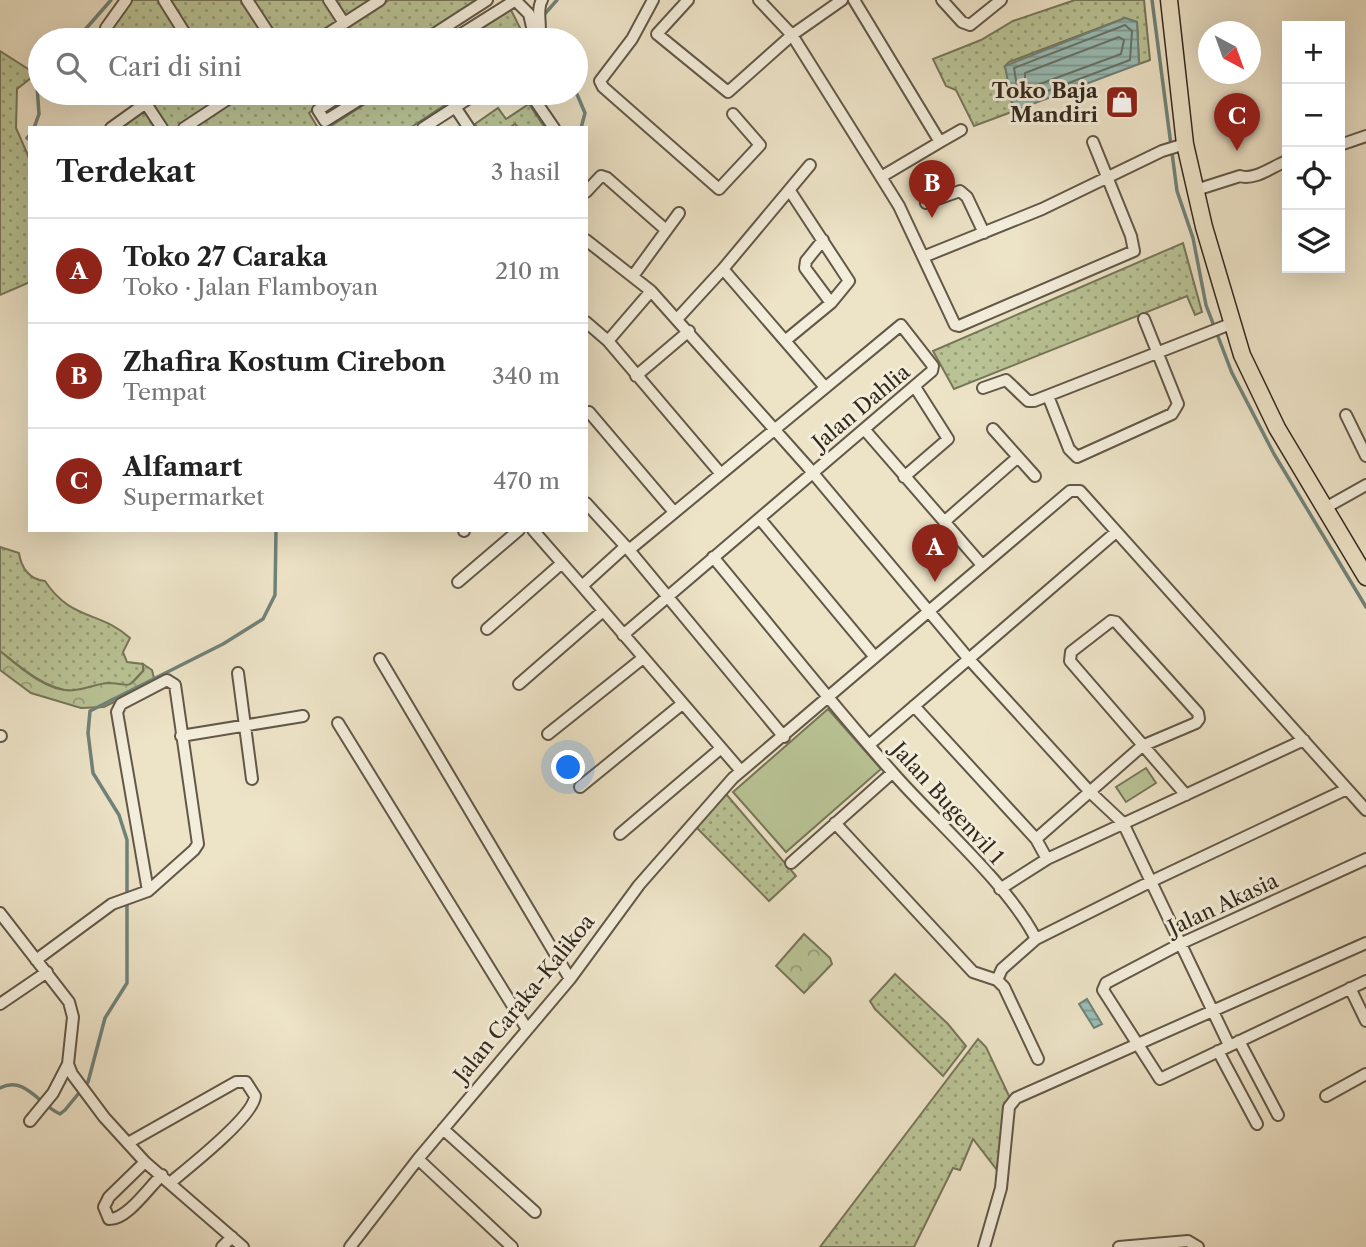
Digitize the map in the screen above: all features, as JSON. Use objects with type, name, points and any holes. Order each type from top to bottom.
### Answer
[{"type":"main road","points":[[1169,0],[1181,146],[1196,190],[1228,325],[1255,387],[1366,577]]},
{"type":"street","points":[[106,28],[126,0]]},
{"type":"street","points":[[164,0],[182,28]]},
{"type":"street","points":[[247,0],[265,28]]},
{"type":"street","points":[[329,0],[344,23]]},
{"type":"street","points":[[336,28],[380,0]]},
{"type":"street","points":[[444,28],[487,0]]},
{"type":"street","points":[[515,1],[526,5],[542,0]]},
{"type":"street","points":[[541,28],[539,5],[542,0]]},
{"type":"street","points":[[688,0],[657,34],[728,92],[792,36],[842,0]]},
{"type":"street","points":[[759,0],[792,36],[881,177],[923,257],[951,321],[959,326],[1131,253],[1135,248],[1093,142]]},
{"type":"street","points":[[942,0],[962,22],[970,24],[1001,0]]},
{"type":"street","points":[[471,28],[515,1]]},
{"type":"street","points":[[515,1],[529,15],[533,28]]},
{"type":"street","points":[[856,1],[940,142]]},
{"type":"street","points":[[648,2],[632,39],[600,81],[603,86],[719,189],[760,145],[733,114]]},
{"type":"street","points":[[114,126],[143,105]]},
{"type":"street","points":[[147,105],[161,126]]},
{"type":"street","points":[[187,126],[213,105]]},
{"type":"street","points":[[326,105],[318,110],[325,121],[351,105]]},
{"type":"street","points":[[426,126],[458,105]]},
{"type":"street","points":[[538,105],[553,126]]},
{"type":"street","points":[[455,107],[469,126]]},
{"type":"street","points":[[881,177],[961,130]]},
{"type":"street","points":[[1345,143],[1366,136]]},
{"type":"street","points":[[923,257],[984,233],[1162,151],[1181,146]]},
{"type":"street","points":[[1196,190],[1240,176],[1253,176],[1282,163]]},
{"type":"street","points":[[678,318],[790,191],[810,164]]},
{"type":"street","points":[[588,190],[601,176],[607,178],[666,230]]},
{"type":"street","points":[[786,340],[831,303],[849,281],[790,191]]},
{"type":"street","points":[[926,203],[960,191],[967,197],[984,233]]},
{"type":"street","points":[[632,276],[679,213]]},
{"type":"street","points":[[823,240],[806,261],[806,268],[831,303]]},
{"type":"street","points":[[588,242],[651,291],[678,318],[968,658],[1090,792],[1123,823],[1213,1011],[1278,1115]]},
{"type":"street","points":[[582,586],[774,431],[824,386],[723,269]]},
{"type":"street","points":[[608,341],[651,291]]},
{"type":"street","points":[[1048,396],[1069,449],[1077,457],[1176,410],[1178,404],[1144,319]]},
{"type":"street","name":"Jalan Dahlia","points":[[623,635],[934,368],[901,325],[824,386]]},
{"type":"street","points":[[983,388],[1006,380],[1028,401],[1048,396],[1228,325]]},
{"type":"street","points":[[589,330],[608,341],[721,474]]},
{"type":"street","points":[[636,376],[689,331]]},
{"type":"street","points":[[904,477],[948,439],[915,387]]},
{"type":"street","points":[[589,412],[674,512]]},
{"type":"street","points":[[1346,415],[1366,456]]},
{"type":"street","points":[[864,429],[982,565]]},
{"type":"street","points":[[993,429],[1035,475]]},
{"type":"street","points":[[944,522],[1018,457]]},
{"type":"street","points":[[1325,508],[1366,485]]},
{"type":"street","name":"Jalan Caraka-Kalikoa","points":[[351,1247],[418,1158],[570,979],[639,885],[737,775],[829,694],[1075,488],[1116,532]]},
{"type":"street","points":[[588,505],[628,548],[783,737]]},
{"type":"street","points":[[760,519],[874,656]]},
{"type":"street","points":[[458,582],[517,532]]},
{"type":"street","points":[[535,532],[720,749],[737,775]]},
{"type":"street","points":[[869,744],[1116,532],[1366,810]]},
{"type":"street","name":"Jalan Bugenvil 1","points":[[713,557],[892,773],[1000,889],[1029,925],[1036,939]]},
{"type":"street","points":[[487,629],[562,563]]},
{"type":"street","points":[[519,684],[603,611]]},
{"type":"street","points":[[1036,839],[1142,747],[1196,723],[1198,713],[1116,622],[1111,621],[1071,652],[1070,661],[1142,747],[1186,795]]},
{"type":"street","points":[[548,734],[643,658]]},
{"type":"street","points":[[380,659],[570,979]]},
{"type":"street","points":[[239,673],[252,779]]},
{"type":"street","points":[[37,960],[112,904],[148,891],[198,844],[174,685],[171,680],[118,707],[148,891]]},
{"type":"street","points":[[580,788],[682,704]]},
{"type":"street","points":[[914,706],[1036,839],[1047,859]]},
{"type":"street","points":[[181,736],[303,716]]},
{"type":"street","points":[[338,723],[527,1029]]},
{"type":"street","points":[[1000,889],[1047,859],[1304,740]]},
{"type":"street","points":[[620,834],[720,749]]},
{"type":"street","points":[[790,863],[892,773]]},
{"type":"street","points":[[997,980],[1002,969],[1036,939],[1348,789]]},
{"type":"street","points":[[835,823],[973,972],[997,980],[1004,987],[1038,1059]]},
{"type":"street","name":"Jalan Akasia","points":[[1136,1045],[1102,990],[1106,983],[1182,943],[1366,859]]},
{"type":"street","points":[[0,913],[69,1002],[71,1010],[70,1069],[30,1121]]},
{"type":"street","points":[[984,1247],[1001,1188],[1009,1107],[1016,1098],[1366,943]]},
{"type":"street","points":[[0,1004],[47,972]]},
{"type":"street","points":[[1136,1045],[1160,1079],[1366,981]]},
{"type":"street","points":[[1350,988],[1366,1021]]},
{"type":"street","points":[[1218,1051],[1257,1124]]},
{"type":"street","points":[[70,1069],[85,1091],[145,1162],[166,1178],[206,1218],[243,1247]]},
{"type":"street","points":[[1326,1096],[1366,1074]]},
{"type":"street","points":[[128,1143],[236,1082],[246,1082],[255,1096],[250,1108],[205,1155],[166,1178],[115,1219],[109,1219],[104,1207],[109,1197],[145,1162]]},
{"type":"street","points":[[443,1129],[535,1212]]},
{"type":"street","points":[[418,1158],[512,1247]]},
{"type":"street","points":[[222,1247],[232,1237]]},
{"type":"street","points":[[1119,1247],[1188,1241],[1194,1242],[1198,1247]]},
{"type":"green space","points":[[128,0],[370,0],[327,28],[112,28]]},
{"type":"green space","points":[[389,0],[476,0],[433,28],[346,28]]},
{"type":"green space","points":[[1075,0],[1144,0],[1150,60],[1139,64],[1137,22],[1125,18],[1009,62],[1005,66],[1014,111],[974,126],[956,90],[946,86],[933,59],[981,40],[1013,21]]},
{"type":"green space","points":[[511,10],[520,28],[482,28]]},
{"type":"green space","points":[[0,51],[28,69],[28,80],[17,89],[16,128],[28,155],[28,283],[0,295]]},
{"type":"green space","points":[[151,105],[212,105],[180,126],[165,126]]},
{"type":"green space","points":[[226,105],[319,105],[309,113],[317,126],[194,126]]},
{"type":"green space","points":[[363,105],[445,105],[413,126],[331,126]]},
{"type":"green space","points":[[530,105],[544,126],[475,124],[498,108],[506,119]]},
{"type":"green space","points":[[144,110],[154,126],[122,126]]},
{"type":"green space","points":[[1183,243],[1202,312],[1195,315],[1187,296],[954,389],[933,351]]},
{"type":"green space","points":[[0,547],[19,553],[27,572],[45,581],[65,603],[108,623],[130,638],[123,652],[127,662],[143,664],[143,671],[129,686],[121,688],[108,685],[78,691],[62,689],[33,676],[0,651]]},
{"type":"green space","points":[[0,651],[45,684],[65,690],[107,683],[130,684],[143,671],[143,664],[152,670],[155,682],[104,707],[81,708],[31,693],[0,670]]},
{"type":"green space","points":[[828,709],[881,769],[786,852],[733,792]]},
{"type":"green space","points":[[1146,768],[1156,783],[1126,802],[1116,787]]},
{"type":"green space","points":[[726,794],[796,876],[769,901],[696,827]]},
{"type":"green space","points":[[804,934],[830,958],[832,964],[804,993],[776,966]]},
{"type":"green space","points":[[895,974],[948,1024],[966,1046],[943,1076],[870,1001]]},
{"type":"green space","points":[[978,1039],[986,1047],[1009,1096],[997,1170],[973,1139],[960,1170],[953,1168],[914,1247],[820,1247]]},
{"type":"water","points":[[1125,18],[1137,22],[1139,64],[1014,111],[1005,66]]},
{"type":"water","points":[[1087,999],[1102,1024],[1094,1028],[1079,1004]]},
{"type":"waterway","points":[[86,28],[111,0]]},
{"type":"waterway","points":[[542,17],[557,0]]},
{"type":"waterway","points":[[1152,0],[1177,191],[1193,238],[1206,305],[1232,373],[1274,454],[1366,607]]},
{"type":"waterway","points":[[35,126],[39,114],[38,105]]},
{"type":"waterway","points":[[582,105],[585,113],[582,126]]},
{"type":"waterway","points":[[0,1088],[17,1085],[32,1093],[52,1110],[60,1114],[65,1110],[88,1082],[105,1018],[127,983],[127,840],[119,815],[93,773],[88,733],[90,711],[223,644],[263,619],[275,595],[276,532]]},
{"type":"place","name":"Toko Baja Mandiri","points":[[1122,102]]},
{"type":"place","name":"Alfamart","points":[[1237,151]]},
{"type":"place","name":"Zhafira Kostum Cirebon","points":[[932,218]]},
{"type":"place","name":"Toko 27 Caraka","points":[[935,582]]}]
